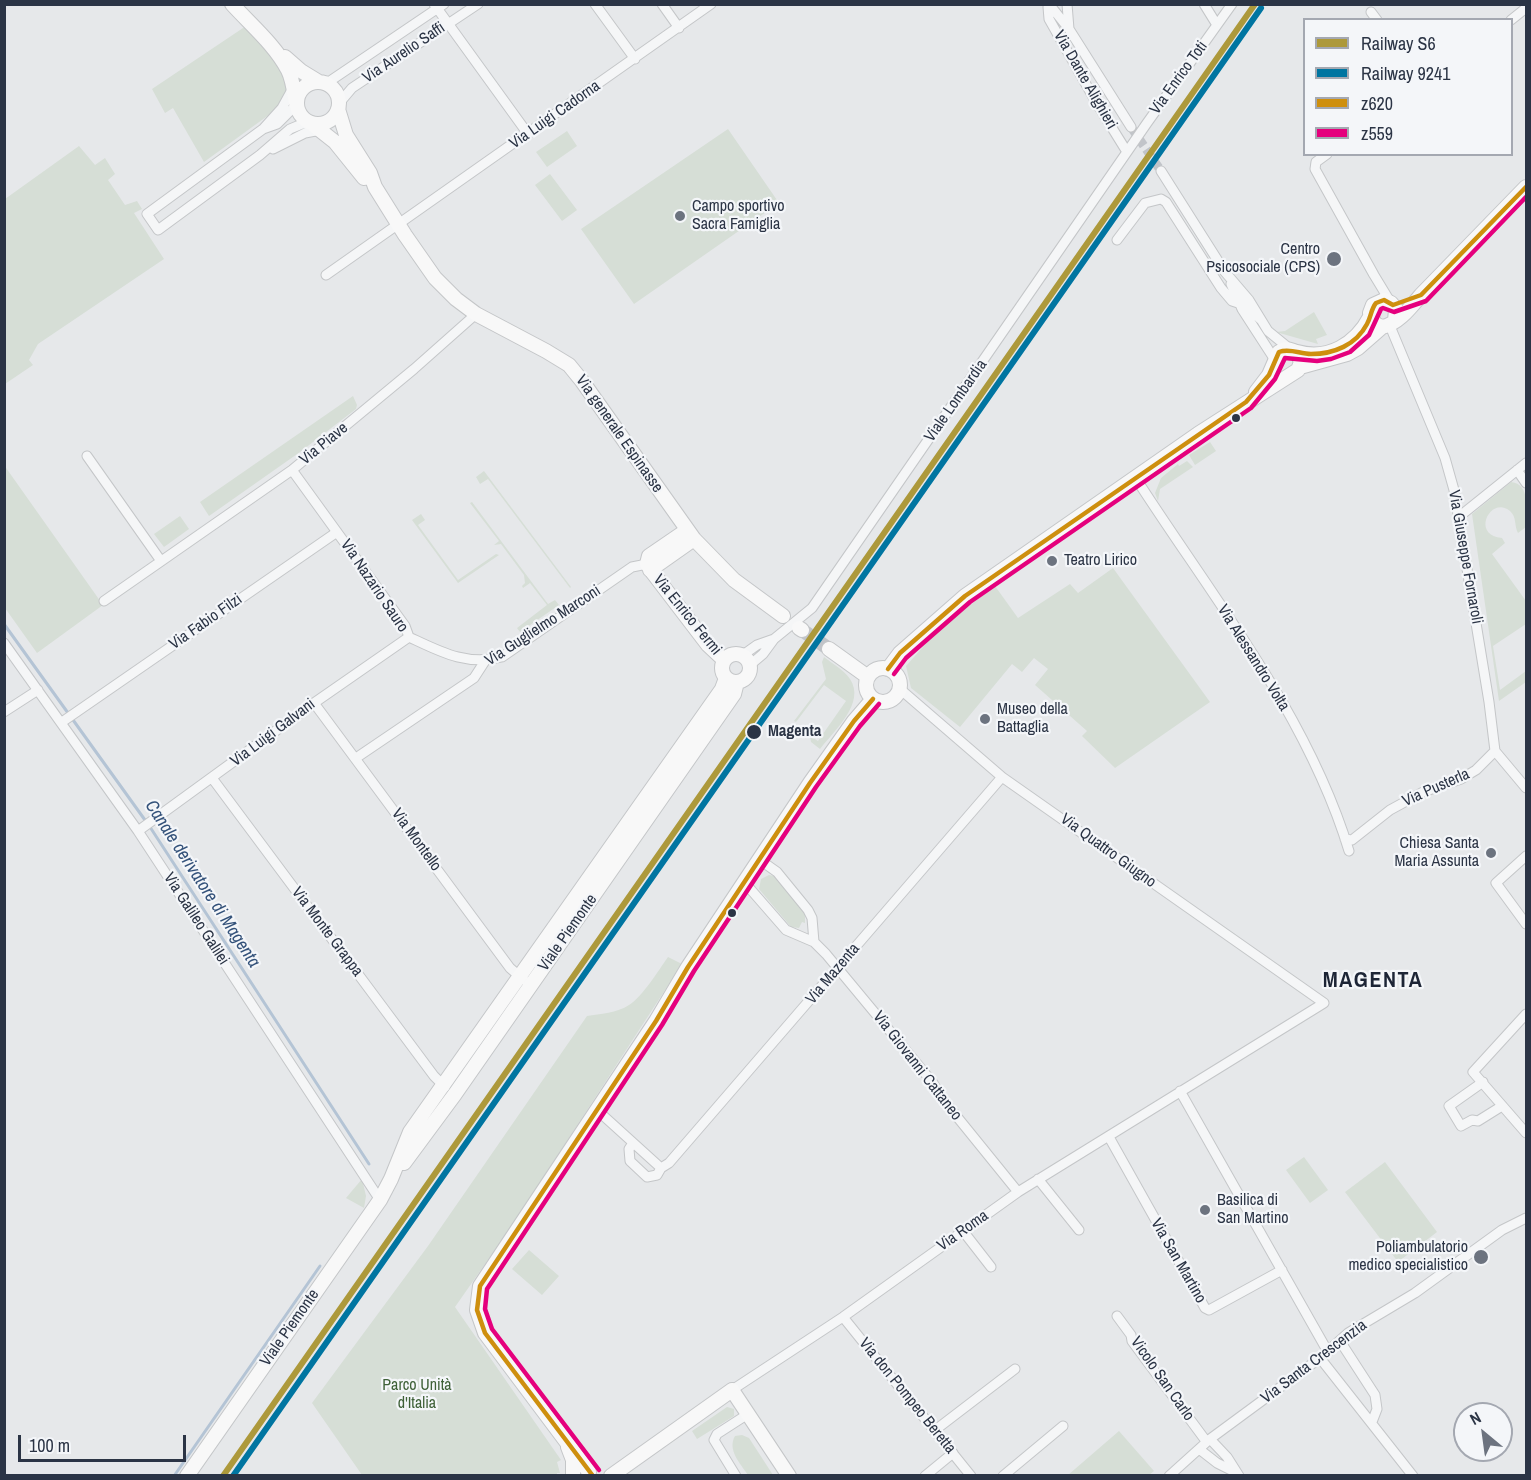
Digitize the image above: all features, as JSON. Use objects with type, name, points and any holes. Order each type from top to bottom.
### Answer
[{"type":"street","name":"Via generale Espinasse","points":[[231,4],[272,46],[301,71],[331,86],[335,91],[346,135],[370,173],[375,187],[435,278],[456,299],[476,314],[568,365],[582,381],[690,535],[734,580],[783,616]]},
{"type":"street","name":"Via Aurelio Saffi","points":[[338,109],[341,101],[352,88],[478,4]]},
{"type":"street","points":[[595,4],[635,59]]},
{"type":"street","points":[[662,4],[678,27]]},
{"type":"street","name":"Via Luigi Cadorna","points":[[326,275],[711,4]]},
{"type":"street","name":"Via Dante Alighieri","points":[[1049,7],[1065,4],[1069,29]]},
{"type":"street","points":[[1204,4],[1217,25]]},
{"type":"street","name":"Via Enrico Toti","points":[[1127,152],[1232,4]]},
{"type":"street","name":"Via Aurelio Saffi","points":[[319,82],[330,81],[438,6]]},
{"type":"street","points":[[438,6],[447,24],[528,134]]},
{"type":"street","name":"Via Dante Alighieri","points":[[1049,7],[1069,29],[1131,128]]},
{"type":"street","name":"Via Dante Alighieri","points":[[1049,7],[1049,19],[1127,152]]},
{"type":"street","points":[[1513,18],[1527,8]]},
{"type":"street","points":[[392,39],[402,54]]},
{"type":"street","name":"Via generale Espinasse","points":[[272,46],[287,69],[301,116],[335,142],[366,181],[375,187]]},
{"type":"street","points":[[263,129],[277,124],[297,104],[300,91],[312,83],[319,82]]},
{"type":"street","points":[[293,88],[282,108],[263,129],[147,214],[158,230],[260,155],[290,129],[302,124],[316,127],[335,115],[338,109]]},
{"type":"street","name":"Viale Lombardia","points":[[746,660],[763,654],[774,639],[812,608],[1127,152]]},
{"type":"street","points":[[1324,156],[1315,165],[1392,304],[1397,315],[1389,325]]},
{"type":"street","points":[[888,669],[900,653],[965,596],[1135,477],[1246,402],[1297,371],[1301,359],[1293,350],[1268,332],[1249,300],[1226,272],[1161,171]]},
{"type":"street","points":[[200,175],[211,190]]},
{"type":"street","points":[[1226,272],[1240,305],[1274,362],[1283,374],[1297,371],[1347,354],[1407,312],[1527,187]]},
{"type":"street","points":[[1117,240],[1145,203],[1161,199],[1166,202],[1221,288],[1232,301],[1247,306],[1260,319]]},
{"type":"street","points":[[1246,402],[1264,383],[1279,352],[1332,351],[1347,345],[1363,332],[1371,309],[1376,303],[1384,300],[1392,304],[1421,295]]},
{"type":"street","name":"Via Piave","points":[[104,602],[292,470],[476,314]]},
{"type":"street","points":[[1370,317],[1375,324],[1389,325]]},
{"type":"street","name":"Via Giuseppe Fornaroli","points":[[1389,325],[1445,458],[1460,516],[1495,752]]},
{"type":"street","points":[[87,456],[161,561]]},
{"type":"street","points":[[1460,516],[1527,463]]},
{"type":"street","name":"Via Nazario Sauro","points":[[292,470],[405,626],[409,637],[461,659],[485,661]]},
{"type":"street","points":[[1517,470],[1527,483]]},
{"type":"street","name":"Via Alessandro Volta","points":[[1135,477],[1243,639],[1284,706],[1317,768],[1349,851]]},
{"type":"street","name":"Via Fabio Filzi","points":[[64,720],[337,532]]},
{"type":"street","name":"Via Guglielmo Marconi","points":[[356,758],[474,678],[485,661],[502,657],[632,567],[649,567],[690,535]]},
{"type":"street","name":"Via Enrico Fermi","points":[[649,567],[708,645],[724,660]]},
{"type":"street","name":"Via Luigi Galvani","points":[[140,829],[409,637]]},
{"type":"street","name":"Via Galileo Galilei","points":[[4,643],[38,690],[64,720],[140,829],[381,1200]]},
{"type":"street","points":[[829,649],[868,677]]},
{"type":"street","points":[[734,654],[746,660],[747,676],[731,680],[722,669],[724,660],[734,654]]},
{"type":"street","points":[[879,668],[888,669],[898,677],[900,689],[897,695],[888,702],[873,699],[866,689],[868,677],[879,668]]},
{"type":"street","name":"Viale Piemonte","points":[[187,1476],[381,1200],[392,1179],[410,1132],[722,689],[731,680]]},
{"type":"street","name":"Viale Piemonte","points":[[392,1179],[532,985],[734,694],[731,680]]},
{"type":"street","name":"Via Quattro Giugno","points":[[900,689],[1002,777],[1324,1003]]},
{"type":"street","points":[[4,712],[38,690]]},
{"type":"street","points":[[592,1474],[485,1333],[477,1310],[480,1286],[826,759],[873,699]]},
{"type":"street","name":"Via Montello","points":[[314,703],[510,968],[532,985]]},
{"type":"street","points":[[1495,752],[1527,788]]},
{"type":"street","name":"Via Pusterla","points":[[1345,838],[1352,840],[1390,810],[1423,792],[1461,779],[1476,770],[1495,752]]},
{"type":"street","name":"Via Mazenta","points":[[661,1168],[669,1163],[691,1138],[1002,777]]},
{"type":"street","name":"Via Monte Grappa","points":[[212,778],[443,1086],[455,1094]]},
{"type":"street","points":[[1527,856],[1496,883],[1527,924]]},
{"type":"street","points":[[760,860],[777,872],[808,910],[812,918],[814,942]]},
{"type":"street","name":"Via Giovanni Cattaneo","points":[[745,883],[786,930],[814,942],[838,968],[933,1083],[1018,1192]]},
{"type":"street","name":"Via Roma","points":[[610,1475],[732,1390],[843,1317],[1018,1192],[1324,1003]]},
{"type":"street","points":[[1527,1014],[1473,1072],[1527,1133]]},
{"type":"street","points":[[1483,1082],[1449,1106],[1461,1126],[1472,1120],[1479,1120],[1502,1106]]},
{"type":"street","points":[[1180,1091],[1282,1270],[1324,1355],[1377,1431],[1413,1476]]},
{"type":"street","points":[[597,1110],[661,1168],[657,1175],[647,1177],[630,1161],[628,1149],[633,1143]]},
{"type":"street","name":"Via San Martino","points":[[1109,1137],[1205,1308],[1209,1310],[1282,1270]]},
{"type":"street","points":[[1038,1179],[1079,1230]]},
{"type":"street","name":"Via Santa Crescenzia","points":[[1169,1476],[1208,1440],[1324,1355],[1348,1333],[1415,1293],[1476,1246],[1527,1218]]},
{"type":"street","points":[[963,1231],[991,1267]]},
{"type":"street","name":"Vicolo San Carlo","points":[[1117,1316],[1131,1335],[1132,1341],[1208,1440],[1227,1457],[1238,1474]]},
{"type":"street","name":"Via don Pompeo Beretta","points":[[843,1317],[971,1476]]},
{"type":"street","points":[[1340,1341],[1375,1395],[1377,1409],[1372,1422]]},
{"type":"street","points":[[934,1431],[1015,1369]]},
{"type":"street","points":[[732,1390],[789,1476]]},
{"type":"street","points":[[735,1476],[714,1440],[717,1434],[748,1414]]},
{"type":"street","points":[[1003,1476],[1063,1426]]},
{"type":"street","points":[[566,1439],[573,1460],[574,1476]]},
{"type":"street","points":[[1199,1449],[1217,1463],[1238,1474]]},
{"type":"street","points":[[925,1476],[953,1453]]},
{"type":"street","points":[[574,1476],[580,1471],[592,1474]]},
{"type":"green space","points":[[246,26],[279,61],[287,80],[287,89],[277,109],[204,162],[173,108],[165,113],[152,89]]},
{"type":"green space","name":"Campo sportivo Sacra Famiglia","points":[[728,129],[779,203],[634,304],[581,229]]},
{"type":"green space","points":[[567,131],[577,146],[547,167],[536,152]]},
{"type":"green space","points":[[79,146],[95,165],[105,158],[115,174],[108,180],[125,205],[137,201],[142,209],[134,213],[164,259],[38,344],[29,360],[33,365],[5,384],[5,199]]},
{"type":"green space","points":[[550,174],[577,210],[562,221],[535,185]]},
{"type":"green space","points":[[1314,312],[1327,335],[1316,339],[1318,344],[1276,332],[1285,331]]},
{"type":"green space","points":[[353,396],[357,405],[356,409],[300,452],[209,516],[200,502]]},
{"type":"green space","points":[[1210,442],[1216,451],[1195,465],[1189,455]]},
{"type":"green space","points":[[1187,461],[1193,467],[1160,489],[1158,501],[1155,493],[1161,478],[1178,464],[1179,466]]},
{"type":"green space","points":[[4,465],[103,605],[37,653],[5,608]]},
{"type":"green space","points":[[484,471],[570,588],[488,479],[480,484],[476,477]]},
{"type":"green space","points":[[1511,482],[1517,484],[1525,493],[1526,527],[1518,533],[1512,513],[1503,507],[1491,512],[1485,524],[1492,535],[1502,538],[1505,543],[1492,554],[1526,601],[1526,624],[1493,646],[1500,690],[1526,671],[1526,682],[1499,701],[1472,514]]},
{"type":"green space","points":[[472,502],[548,604],[555,600],[559,605],[520,632],[517,628],[547,605],[530,583],[523,588],[524,575],[501,544],[494,545],[499,541],[470,503]]},
{"type":"green space","points":[[421,514],[425,520],[418,525],[458,580],[496,554],[499,555],[458,583],[412,520]]},
{"type":"green space","points":[[180,516],[189,529],[164,547],[154,534]]},
{"type":"green space","points":[[1113,568],[1210,702],[1115,768],[1082,736],[1087,731],[1035,685],[1048,669],[1034,658],[1022,672],[1012,664],[960,727],[911,688],[906,666],[938,630],[995,586],[1018,618],[1070,584],[1078,593]]},
{"type":"green space","points":[[824,657],[850,679],[854,688],[854,698],[840,725],[820,749],[811,742],[810,736],[818,741],[846,701],[824,685],[796,722],[794,721],[826,679],[822,662]]},
{"type":"green space","points":[[769,875],[775,876],[805,913],[805,923],[802,922],[799,928],[791,927],[759,889],[761,879]]},
{"type":"green space","name":"Parco Unità d'Italia","points":[[668,957],[682,964],[515,1221],[455,1307],[561,1460],[557,1462],[560,1473],[557,1473],[557,1476],[362,1475],[312,1403],[428,1246],[587,1016],[614,1011],[629,1005],[645,990]]},
{"type":"green space","points":[[1304,1157],[1328,1190],[1310,1203],[1286,1170]]},
{"type":"green space","points":[[1385,1162],[1437,1232],[1398,1262],[1345,1192]]},
{"type":"green space","points":[[362,1179],[366,1196],[364,1208],[346,1198]]},
{"type":"green space","points":[[529,1250],[559,1276],[542,1295],[512,1269]]},
{"type":"green space","points":[[727,1407],[734,1409],[734,1416],[697,1439],[692,1431]]},
{"type":"green space","points":[[1119,1431],[1154,1471],[1149,1475],[1068,1475]]},
{"type":"green space","points":[[742,1435],[749,1438],[773,1475],[748,1475],[733,1451],[735,1436]]},
{"type":"waterway","name":"Canale derivatore di Magenta","points":[[4,624],[150,827],[369,1164]]},
{"type":"waterway","name":"Canale derivatore di Magenta","points":[[174,1476],[320,1266]]},
{"type":"tunnel","points":[[1131,127],[1161,171]]},
{"type":"tunnel","points":[[802,630],[829,649]]},
{"type":"rail line","name":"S6","points":[[223,1476],[1255,4]]},
{"type":"rail line","name":"9241","points":[[233,1476],[1261,8]]},
{"type":"transit line","name":"z620","points":[[888,669],[900,653],[965,596],[1246,402],[1269,375],[1279,352],[1311,354],[1344,347],[1357,338],[1376,303],[1384,300],[1393,305],[1421,295],[1526,187]]},
{"type":"transit line","name":"z559","points":[[894,674],[906,658],[970,602],[1251,408],[1275,379],[1285,358],[1317,361],[1350,352],[1369,335],[1381,309],[1394,312],[1426,301],[1526,197]]},
{"type":"transit line","name":"z620","points":[[593,1476],[485,1333],[477,1310],[480,1286],[810,783],[854,721],[873,699]]},
{"type":"transit line","name":"z559","points":[[599,1470],[492,1329],[485,1309],[487,1289],[816,787],[860,726],[879,704]]},
{"type":"place","name":"Campo sportivo Sacra Famiglia","points":[[680,216]]},
{"type":"place","name":"Centro Psicosociale (CPS)","points":[[1334,259]]},
{"type":"place","name":"Teatro Lirico","points":[[1052,561]]},
{"type":"place","name":"Museo della Battaglia","points":[[985,719]]},
{"type":"place","name":"Magenta","points":[[754,732]]},
{"type":"place","name":"Chiesa Santa Maria Assunta","points":[[1491,853]]},
{"type":"place","name":"Basilica di San Martino","points":[[1205,1210]]},
{"type":"place","name":"Poliambulatorio medico specialistico","points":[[1481,1257]]},
{"type":"district","name":"MAGENTA","points":[[1373,981]]}]
